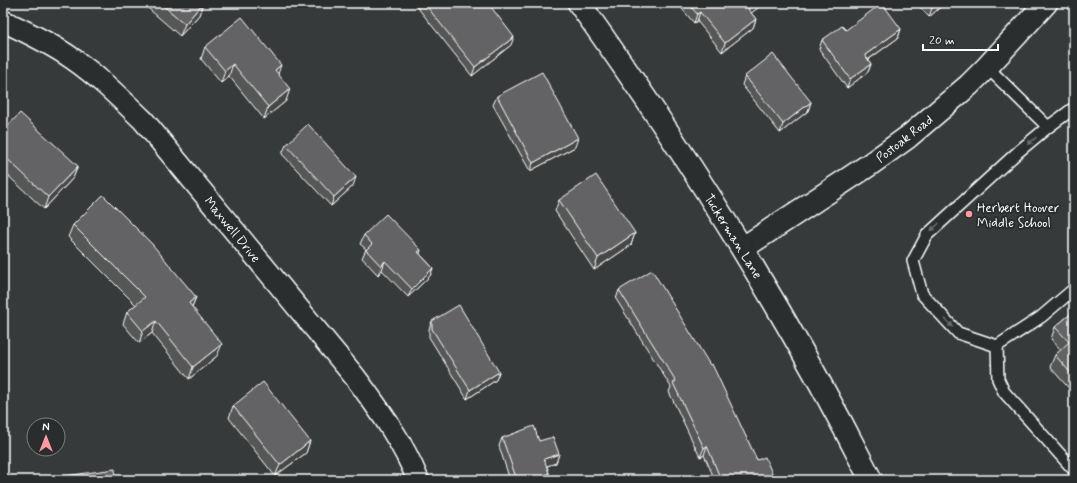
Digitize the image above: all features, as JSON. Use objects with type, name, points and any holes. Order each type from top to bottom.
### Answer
[{"type":"main road","name":"Tuckerman Lane","points":[[579,3],[678,147],[743,248],[803,352],[871,480]]},
{"type":"main road","name":"Postoak Road","points":[[743,248],[869,165],[901,142],[969,85],[1046,3]]},
{"type":"street","name":"Maxwell Drive","points":[[3,21],[41,40],[74,60],[116,94],[143,120],[355,377],[385,418],[412,464],[418,480]]},
{"type":"lane","points":[[987,67],[1048,127]]},
{"type":"lane","points":[[997,346],[958,333],[922,294],[913,261],[927,235],[1019,151],[1074,108]]},
{"type":"lane","points":[[997,346],[1041,317],[1074,289]]},
{"type":"lane","points":[[997,346],[998,379],[1004,392],[1074,470]]},
{"type":"building","points":[[160,3],[203,3],[185,24]]},
{"type":"building","points":[[424,3],[488,3],[514,37],[475,67]]},
{"type":"building","points":[[688,3],[756,3],[748,9],[756,19],[725,43],[700,12],[697,14]]},
{"type":"building","points":[[882,3],[901,29],[865,55],[871,64],[850,79],[822,40],[842,26],[846,30]]},
{"type":"building","points":[[927,3],[938,3],[932,8]]},
{"type":"building","points":[[242,17],[281,65],[275,70],[290,89],[268,107],[233,64],[225,71],[205,47]]},
{"type":"building","points":[[773,54],[811,102],[783,124],[745,76]]},
{"type":"building","points":[[542,72],[578,138],[533,163],[497,96]]},
{"type":"building","points":[[20,113],[78,166],[48,197],[3,155],[3,131]]},
{"type":"building","points":[[308,124],[356,177],[334,197],[286,145]]},
{"type":"building","points":[[596,175],[635,233],[598,258],[559,200]]},
{"type":"building","points":[[103,195],[152,244],[196,297],[189,303],[222,344],[193,367],[156,321],[143,331],[127,312],[145,297],[73,225]]},
{"type":"building","points":[[386,214],[421,250],[418,252],[433,268],[412,289],[385,261],[381,266],[366,250],[372,244],[364,235]]},
{"type":"building","points":[[652,270],[710,365],[712,364],[757,460],[765,457],[775,480],[721,480],[707,446],[704,448],[673,383],[676,381],[619,290]]},
{"type":"building","points":[[459,305],[499,372],[470,390],[432,329],[432,321]]},
{"type":"building","points":[[1074,311],[1074,377],[1055,355],[1069,342],[1055,327]]},
{"type":"building","points":[[263,382],[310,441],[280,465],[233,406]]},
{"type":"building","points":[[534,426],[539,441],[553,437],[559,454],[544,459],[549,473],[545,475],[546,480],[517,480],[502,438]]},
{"type":"building","points":[[115,469],[116,480],[36,480]]},
{"type":"place","name":"Herbert Hoover Middle School","points":[[969,214]]}]
